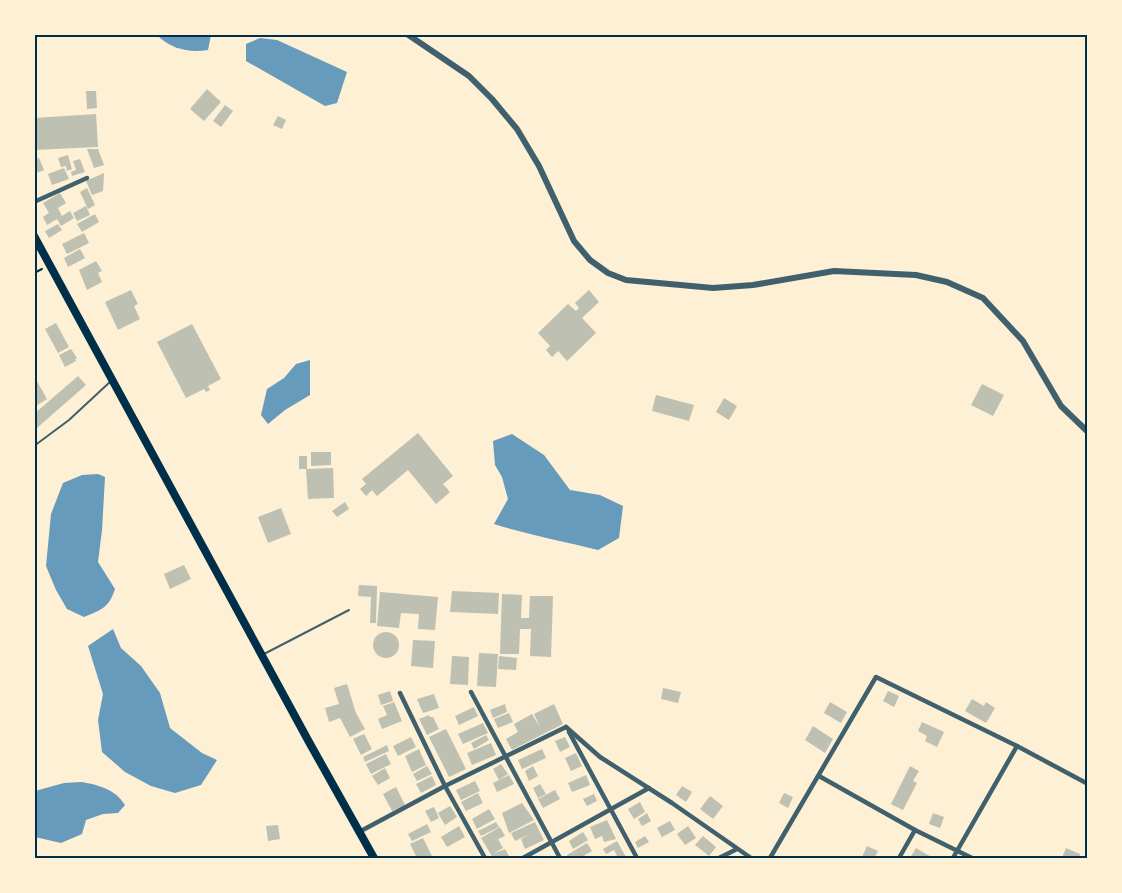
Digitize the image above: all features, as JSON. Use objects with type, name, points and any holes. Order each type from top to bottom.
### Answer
[{"type":"highway","points":[[34,236],[374,858]]},
{"type":"street","points":[[407,34],[469,76],[492,99],[517,129],[539,166],[574,241],[590,260],[608,273],[626,280],[713,288],[753,285],[834,271],[916,274],[947,282],[983,298],[1023,341],[1061,406],[1088,432]]},
{"type":"street","points":[[34,202],[87,178]]},
{"type":"street","points":[[770,858],[876,678],[1017,746],[1088,784]]},
{"type":"street","points":[[471,692],[560,858]]},
{"type":"street","points":[[400,693],[445,786],[485,858]]},
{"type":"street","points":[[359,832],[445,786],[566,727]]},
{"type":"street","points":[[566,727],[600,757],[752,858]]},
{"type":"street","points":[[566,727],[637,858]]},
{"type":"street","points":[[953,858],[1017,746]]},
{"type":"street","points":[[819,776],[915,830],[972,858]]},
{"type":"street","points":[[523,858],[649,788]]},
{"type":"street","points":[[899,858],[915,830]]},
{"type":"street","points":[[719,858],[737,849]]},
{"type":"lane","points":[[34,446],[69,420],[113,379]]},
{"type":"lane","points":[[261,655],[349,610]]},
{"type":"water","points":[[157,35],[211,35],[208,50],[194,51],[174,47]]},
{"type":"water","points":[[260,38],[277,40],[347,72],[337,103],[325,106],[246,61],[246,44]]},
{"type":"water","points":[[310,360],[310,395],[285,410],[268,424],[261,415],[267,389],[284,378],[296,364]]},
{"type":"water","points":[[512,434],[544,455],[570,490],[600,495],[623,506],[619,538],[598,550],[494,524],[508,499],[502,477],[495,465],[493,441]]},
{"type":"water","points":[[98,474],[105,477],[98,562],[115,589],[104,608],[84,617],[67,609],[46,566],[51,514],[63,483],[82,475]]},
{"type":"water","points":[[113,629],[121,648],[141,666],[160,693],[170,728],[202,753],[217,760],[201,785],[175,793],[151,786],[125,772],[102,752],[98,720],[103,694],[88,646]]},
{"type":"water","points":[[81,782],[106,789],[116,795],[125,805],[118,813],[103,814],[86,820],[82,834],[61,843],[35,837],[35,791],[64,783]]},
{"type":"building","points":[[207,89],[221,102],[204,121],[190,109]]},
{"type":"building","points":[[86,91],[96,91],[97,108],[87,109]]},
{"type":"building","points":[[225,105],[233,111],[221,127],[213,121]]},
{"type":"building","points":[[96,114],[98,147],[34,150],[34,118]]},
{"type":"building","points":[[278,116],[286,120],[282,129],[273,125]]},
{"type":"building","points":[[87,149],[98,149],[104,165],[94,168]]},
{"type":"building","points":[[68,155],[72,169],[67,171],[66,166],[61,167],[58,158]]},
{"type":"building","points":[[39,158],[44,170],[34,174],[34,160]]},
{"type":"building","points":[[80,159],[85,172],[72,176],[71,172],[76,170],[73,161]]},
{"type":"building","points":[[64,168],[69,179],[52,185],[48,174]]},
{"type":"building","points":[[104,173],[103,191],[92,195],[86,181]]},
{"type":"building","points":[[87,188],[95,205],[88,209],[80,192]]},
{"type":"building","points":[[60,193],[66,203],[58,208],[62,216],[70,211],[74,218],[61,226],[57,219],[47,225],[43,217],[49,213],[43,203]]},
{"type":"building","points":[[86,206],[90,215],[77,221],[73,213]]},
{"type":"building","points":[[95,214],[99,222],[82,232],[77,224]]},
{"type":"building","points":[[58,224],[62,230],[49,238],[45,231]]},
{"type":"building","points":[[84,233],[89,243],[67,254],[62,244]]},
{"type":"building","points":[[80,249],[85,258],[68,267],[64,258]]},
{"type":"building","points":[[96,261],[102,271],[98,273],[102,282],[87,290],[79,270]]},
{"type":"building","points":[[131,290],[138,304],[134,306],[140,319],[118,330],[105,302]]},
{"type":"building","points":[[589,290],[599,302],[582,318],[596,333],[567,361],[558,351],[552,357],[546,350],[550,346],[538,333],[568,304],[576,311],[579,308],[575,303]]},
{"type":"building","points":[[56,323],[69,347],[58,353],[45,329]]},
{"type":"building","points":[[192,324],[221,379],[208,386],[210,390],[206,392],[204,389],[186,398],[157,342]]},
{"type":"building","points":[[71,349],[77,358],[76,361],[65,367],[59,355]]},
{"type":"building","points":[[34,376],[47,399],[34,407]]},
{"type":"building","points":[[78,376],[86,385],[37,428],[34,425],[34,414]]},
{"type":"building","points":[[982,384],[1004,395],[993,416],[971,405]]},
{"type":"building","points":[[656,395],[694,405],[689,421],[652,411]]},
{"type":"building","points":[[724,398],[737,406],[729,420],[716,412]]},
{"type":"building","points":[[418,433],[453,476],[443,484],[450,492],[436,504],[408,470],[377,496],[372,490],[366,496],[360,489],[366,484],[362,479]]},
{"type":"building","points":[[311,452],[331,452],[331,465],[311,466]]},
{"type":"building","points":[[299,456],[307,456],[307,469],[299,469]]},
{"type":"building","points":[[333,468],[334,498],[308,499],[306,469]]},
{"type":"building","points":[[345,502],[349,509],[337,517],[332,511]]},
{"type":"building","points":[[281,508],[291,534],[268,543],[258,517]]},
{"type":"building","points":[[184,565],[191,579],[170,589],[164,574]]},
{"type":"building","points":[[359,585],[377,586],[376,623],[370,623],[371,597],[358,596]]},
{"type":"building","points":[[452,591],[499,593],[498,614],[450,612]]},
{"type":"building","points":[[380,592],[438,597],[435,630],[418,629],[419,614],[401,613],[399,628],[377,626]]},
{"type":"building","points":[[502,594],[522,595],[521,618],[529,618],[530,596],[553,596],[551,657],[530,656],[531,629],[520,629],[519,654],[500,654]]},
{"type":"building","points":[[386,632],[395,636],[399,645],[395,654],[386,658],[377,654],[373,645],[377,636]]},
{"type":"building","points":[[413,640],[435,641],[433,668],[411,666]]},
{"type":"building","points":[[479,653],[498,654],[496,687],[477,686]]},
{"type":"building","points":[[452,656],[469,657],[468,685],[450,684]]},
{"type":"building","points":[[499,656],[517,658],[516,670],[498,669]]},
{"type":"building","points":[[347,684],[356,713],[365,729],[350,737],[340,718],[329,722],[325,708],[339,704],[334,688]]},
{"type":"building","points":[[663,688],[681,692],[678,703],[661,699]]},
{"type":"building","points":[[390,691],[393,701],[381,705],[378,695]]},
{"type":"building","points":[[888,691],[899,696],[894,707],[883,701]]},
{"type":"building","points":[[434,694],[439,708],[423,713],[417,699]]},
{"type":"building","points":[[972,699],[984,706],[986,702],[995,708],[986,723],[965,711]]},
{"type":"building","points":[[394,702],[402,721],[382,729],[378,719],[387,715],[383,706]]},
{"type":"building","points":[[830,702],[847,712],[841,723],[824,713]]},
{"type":"building","points":[[505,704],[507,712],[493,718],[490,710]]},
{"type":"building","points":[[554,704],[563,724],[512,750],[506,739],[518,732],[514,724],[532,714],[540,727],[534,714]]},
{"type":"building","points":[[474,707],[478,716],[459,725],[455,716]]},
{"type":"building","points":[[509,713],[513,722],[498,728],[494,719]]},
{"type":"building","points":[[429,715],[433,717],[439,729],[427,735],[419,719]]},
{"type":"building","points":[[922,722],[944,732],[937,747],[925,741],[927,736],[918,731]]},
{"type":"building","points":[[483,723],[488,733],[463,744],[458,734]]},
{"type":"building","points":[[813,726],[833,739],[825,753],[805,740]]},
{"type":"building","points":[[446,729],[466,769],[449,777],[429,737]]},
{"type":"building","points":[[364,734],[372,749],[361,755],[353,739]]},
{"type":"building","points":[[486,735],[489,740],[474,749],[471,743]]},
{"type":"building","points":[[411,737],[416,747],[398,756],[393,746]]},
{"type":"building","points":[[565,737],[570,747],[560,752],[555,741]]},
{"type":"building","points":[[491,743],[496,755],[472,765],[467,753]]},
{"type":"building","points":[[387,745],[389,751],[365,762],[363,757]]},
{"type":"building","points":[[419,749],[426,765],[412,772],[405,756]]},
{"type":"building","points":[[542,749],[546,758],[522,769],[518,760]]},
{"type":"building","points":[[576,753],[582,766],[571,771],[565,758]]},
{"type":"building","points":[[386,754],[391,764],[371,774],[366,764]]},
{"type":"building","points":[[501,764],[508,774],[499,780],[493,769]]},
{"type":"building","points":[[427,766],[432,774],[417,781],[413,774]]},
{"type":"building","points":[[533,766],[538,776],[529,781],[525,771]]},
{"type":"building","points":[[910,766],[919,771],[913,781],[917,783],[903,810],[891,804]]},
{"type":"building","points":[[385,768],[390,778],[378,785],[372,776]]},
{"type":"building","points":[[509,775],[514,784],[497,792],[493,783]]},
{"type":"building","points":[[586,775],[590,785],[572,792],[568,783]]},
{"type":"building","points":[[432,776],[436,785],[421,793],[416,784]]},
{"type":"building","points":[[475,781],[480,791],[461,800],[456,790]]},
{"type":"building","points":[[540,784],[546,794],[538,798],[533,788]]},
{"type":"building","points":[[682,786],[692,792],[686,802],[676,795]]},
{"type":"building","points":[[396,787],[405,805],[392,811],[383,794]]},
{"type":"building","points":[[555,790],[560,799],[543,808],[538,799]]},
{"type":"building","points":[[478,793],[483,803],[466,811],[461,802]]},
{"type":"building","points":[[784,793],[793,797],[788,808],[779,803]]},
{"type":"building","points":[[594,794],[597,801],[587,806],[583,799]]},
{"type":"building","points":[[710,796],[723,806],[713,819],[700,809]]},
{"type":"building","points":[[640,802],[645,812],[634,819],[628,809]]},
{"type":"building","points":[[522,803],[534,820],[509,833],[502,813]]},
{"type":"building","points":[[450,806],[457,817],[445,825],[438,813]]},
{"type":"building","points":[[434,807],[439,818],[431,822],[425,811]]},
{"type":"building","points":[[489,809],[495,819],[477,829],[472,819]]},
{"type":"building","points":[[647,813],[651,821],[642,826],[638,819]]},
{"type":"building","points":[[933,813],[944,817],[940,828],[929,824]]},
{"type":"building","points":[[607,820],[616,839],[604,842],[602,836],[595,839],[590,827]]},
{"type":"building","points":[[670,821],[675,830],[662,837],[657,828]]},
{"type":"building","points":[[496,822],[499,827],[481,836],[478,831]]},
{"type":"building","points":[[535,822],[544,840],[525,849],[521,839],[532,833],[515,841],[511,833]]},
{"type":"building","points":[[427,824],[431,832],[412,841],[408,834]]},
{"type":"building","points":[[278,825],[280,839],[268,841],[266,826]]},
{"type":"building","points":[[459,826],[465,837],[447,847],[441,837]]},
{"type":"building","points":[[688,826],[696,838],[685,845],[677,834]]},
{"type":"building","points":[[500,827],[505,836],[498,839],[503,848],[493,854],[505,849],[509,856],[493,858],[481,838]]},
{"type":"building","points":[[583,832],[588,840],[573,849],[569,841]]},
{"type":"building","points":[[645,836],[649,842],[638,848],[635,842]]},
{"type":"building","points":[[703,836],[716,847],[709,856],[695,845]]},
{"type":"building","points":[[423,838],[431,858],[417,858],[410,844]]},
{"type":"building","points":[[617,841],[626,857],[618,858],[614,850],[606,854],[603,849]]},
{"type":"building","points":[[587,843],[592,851],[580,858],[569,858],[567,855]]},
{"type":"building","points":[[867,846],[878,851],[874,858],[862,857]]},
{"type":"building","points":[[916,848],[933,858],[910,858]]},
{"type":"building","points":[[1066,848],[1080,854],[1079,858],[1062,858]]}]
